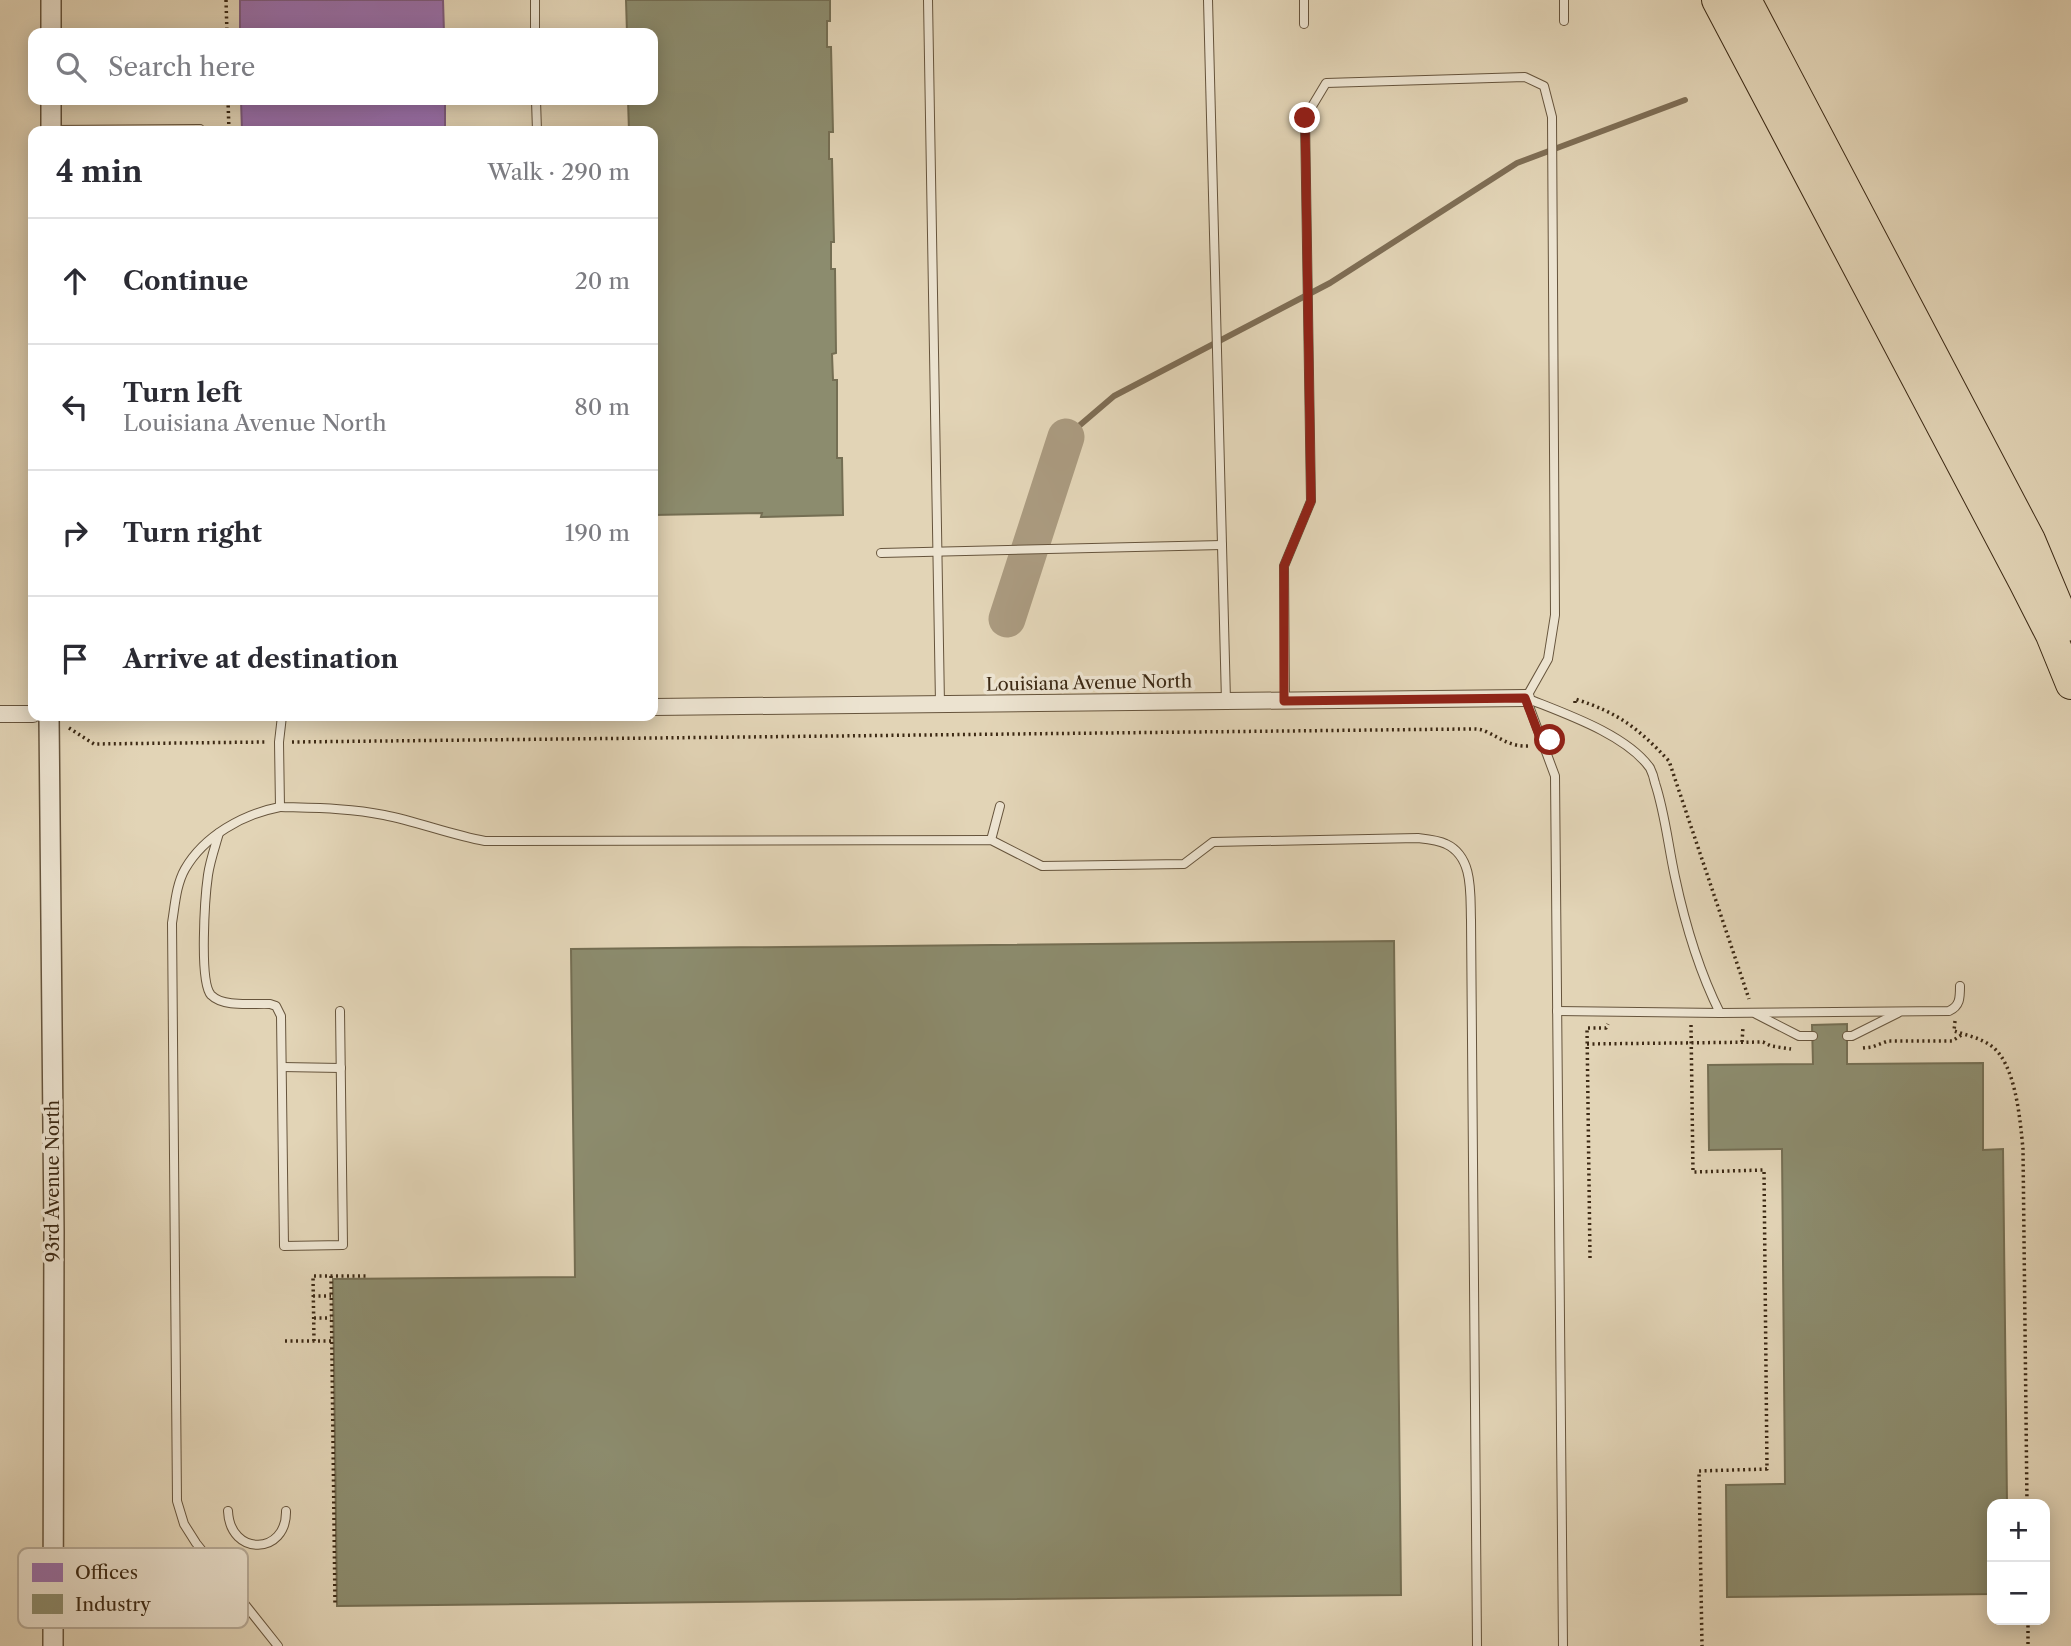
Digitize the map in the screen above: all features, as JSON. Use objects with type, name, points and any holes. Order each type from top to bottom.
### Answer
[{"type":"highway","points":[[1717,0],[2024,582],[2071,684]]},
{"type":"highway","points":[[1746,0],[2030,540],[2071,640]]},
{"type":"street","points":[[51,0],[51,28]]},
{"type":"street","points":[[51,105],[51,126]]},
{"type":"street","name":"Louisiana Avenue North","points":[[658,707],[1525,698]]},
{"type":"street","points":[[0,714],[28,714]]},
{"type":"street","name":"93rd Avenue North","points":[[53,1548],[55,721]]},
{"type":"street","name":"93rd Avenue North","points":[[53,1628],[53,1646]]},
{"type":"lane","points":[[535,0],[535,28]]},
{"type":"lane","points":[[928,0],[940,704]]},
{"type":"lane","points":[[1208,0],[1226,701]]},
{"type":"lane","points":[[1304,0],[1304,24]]},
{"type":"lane","points":[[1564,0],[1564,21]]},
{"type":"lane","points":[[1284,701],[1284,566],[1311,501],[1305,118],[1326,83],[1525,76],[1544,86],[1552,117],[1555,615],[1548,659],[1525,698]]},
{"type":"lane","points":[[536,105],[537,126]]},
{"type":"lane","points":[[881,553],[1222,545]]},
{"type":"lane","points":[[1525,698],[1588,723],[1629,747],[1650,769],[1662,802],[1689,934],[1707,987],[1720,1013]]},
{"type":"lane","points":[[1525,698],[1555,776],[1563,1646]]},
{"type":"lane","points":[[280,807],[281,721]]},
{"type":"lane","points":[[991,840],[1000,806]]},
{"type":"lane","points":[[200,1548],[184,1524],[177,1502],[172,923],[177,888],[185,869],[201,849],[238,821],[259,811],[280,807],[362,811],[418,823],[460,837],[511,843],[991,840],[1042,866],[1184,864],[1213,842],[1418,838],[1443,842],[1458,851],[1466,866],[1471,920],[1477,1646]]},
{"type":"lane","points":[[219,833],[208,875],[204,934],[205,983],[212,996],[226,1003],[270,1004],[276,1006],[281,1016],[284,1246],[343,1245],[340,1011]]},
{"type":"lane","points":[[1557,1011],[1949,1011],[1956,1008],[1960,998],[1960,986]]},
{"type":"lane","points":[[1750,1012],[1799,1036],[1813,1036]]},
{"type":"lane","points":[[1847,1036],[1900,1012]]},
{"type":"lane","points":[[282,1067],[341,1068]]},
{"type":"lane","points":[[228,1511],[229,1522],[239,1539],[258,1545],[276,1538],[283,1530],[286,1511]]},
{"type":"lane","points":[[248,1608],[278,1646]]},
{"type":"path","points":[[226,0],[227,28]]},
{"type":"path","points":[[228,105],[229,126]]},
{"type":"path","points":[[1571,716],[1575,699],[1593,705],[1629,723],[1645,735],[1668,761],[1749,996],[1750,1012],[1741,1033],[1741,1042]]},
{"type":"path","points":[[58,721],[94,744],[1464,729],[1487,732],[1508,744],[1520,747],[1542,743]]},
{"type":"path","points":[[1956,1008],[1954,1031],[1988,1043],[2002,1056],[2009,1070],[2020,1120],[2023,1149],[2027,1499]]},
{"type":"path","points":[[1590,1258],[1587,1028],[1606,1028],[1611,1012]]},
{"type":"path","points":[[1690,1012],[1693,1171],[1764,1170],[1767,1469],[1699,1471],[1702,1646]]},
{"type":"path","points":[[1855,1048],[1872,1047],[1888,1041],[1952,1041],[1964,1034]]},
{"type":"path","points":[[1587,1044],[1763,1042],[1778,1047],[1800,1048]]},
{"type":"path","points":[[314,1341],[313,1276],[369,1276]]},
{"type":"path","points":[[331,1276],[335,1605]]},
{"type":"path","points":[[313,1296],[331,1296]]},
{"type":"path","points":[[314,1318],[331,1318]]},
{"type":"path","points":[[285,1341],[331,1341]]},
{"type":"path","points":[[2028,1625],[2028,1646]]},
{"type":"building: Offices","points":[[240,0],[443,0],[444,28],[240,28]]},
{"type":"building: Offices","points":[[241,105],[445,105],[445,126],[242,126]]},
{"type":"building: Industry","points":[[626,0],[830,0],[827,47],[831,47],[833,132],[829,132],[829,159],[832,159],[834,242],[831,242],[831,269],[835,269],[836,353],[832,354],[833,380],[837,380],[837,458],[842,458],[843,515],[658,515],[658,126],[629,126],[628,105],[658,105],[658,28],[627,28]]},
{"type":"building: Industry","points":[[1394,941],[1401,1595],[337,1606],[333,1279],[575,1277],[571,949]]},
{"type":"building: Industry","points":[[1847,1024],[1847,1064],[1983,1063],[1983,1150],[2003,1149],[2007,1499],[1987,1499],[1987,1594],[1727,1597],[1726,1485],[1785,1484],[1782,1149],[1709,1150],[1708,1065],[1813,1064],[1812,1025]]},
{"type":"waterway","points":[[1066,437],[1114,396],[1330,283],[1517,163],[1685,100]]},
{"type":"waterway","points":[[1007,619],[1066,437]]},
{"type":"route","points":[[1305,118],[1311,501],[1284,566],[1284,701],[1525,698],[1542,743],[1550,740]]}]
